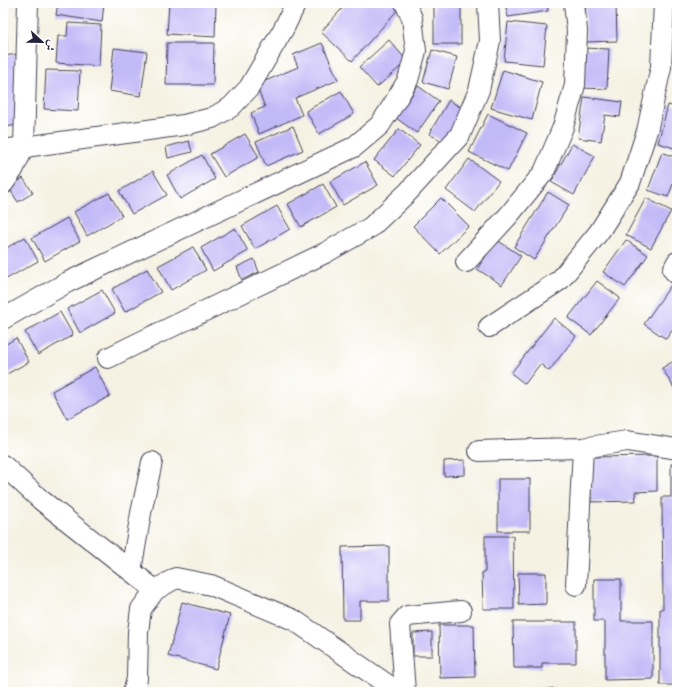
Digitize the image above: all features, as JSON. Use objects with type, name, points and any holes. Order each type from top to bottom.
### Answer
[{"type":"street","points":[[3,184],[13,170],[24,147],[28,3]]},
{"type":"street","points":[[3,150],[184,124],[212,118],[231,107],[249,88],[284,28],[296,3]]},
{"type":"street","points":[[3,319],[68,282],[354,147],[380,125],[394,105],[408,80],[416,51],[412,18],[405,3]]},
{"type":"street","points":[[108,358],[325,253],[371,227],[408,192],[460,135],[479,90],[490,41],[488,3]]},
{"type":"street","points":[[466,262],[509,215],[544,172],[563,128],[576,84],[577,31],[574,3]]},
{"type":"street","points":[[489,327],[560,280],[599,232],[630,183],[647,132],[661,67],[664,3]]},
{"type":"street","points":[[677,262],[673,270],[677,274]]},
{"type":"street","points":[[479,451],[583,448],[627,441],[677,449]]},
{"type":"street","points":[[576,585],[583,448]]},
{"type":"street","points":[[131,571],[152,462]]},
{"type":"street","points":[[3,465],[41,500],[154,590]]},
{"type":"street","points":[[133,692],[137,679],[138,632],[142,609],[154,590],[176,578],[210,585],[294,620],[398,692]]},
{"type":"street","points":[[406,692],[400,624],[407,616],[461,611]]},
{"type":"building","points":[[58,3],[104,3],[102,22],[56,15]]},
{"type":"building","points":[[169,3],[216,3],[215,37],[167,34]]},
{"type":"building","points":[[347,3],[400,3],[402,5],[352,61],[321,32]]},
{"type":"building","points":[[505,3],[547,3],[548,11],[508,17]]},
{"type":"building","points":[[585,3],[616,3],[617,41],[586,42]]},
{"type":"building","points":[[3,5],[6,5],[7,52],[3,52]]},
{"type":"building","points":[[434,6],[461,6],[461,44],[434,44]]},
{"type":"building","points":[[508,22],[547,26],[543,65],[504,61]]},
{"type":"building","points":[[68,23],[101,25],[99,66],[56,63],[58,36],[67,36]]},
{"type":"building","points":[[389,40],[407,61],[377,87],[359,67]]},
{"type":"building","points":[[167,43],[214,43],[213,85],[166,85]]},
{"type":"building","points":[[322,43],[338,80],[295,98],[302,115],[259,134],[251,113],[265,107],[256,85],[298,67],[293,55]]},
{"type":"building","points":[[114,48],[147,52],[141,96],[109,91]]},
{"type":"building","points":[[583,48],[609,49],[607,89],[581,88]]},
{"type":"building","points":[[432,50],[457,57],[448,89],[423,82]]},
{"type":"building","points":[[18,54],[20,125],[3,127],[3,56]]},
{"type":"building","points":[[46,70],[80,71],[78,111],[44,109]]},
{"type":"building","points":[[503,70],[542,82],[532,120],[491,108]]},
{"type":"building","points":[[418,86],[439,101],[417,133],[396,118]]},
{"type":"building","points":[[341,91],[354,114],[319,134],[306,111]]},
{"type":"building","points":[[584,97],[622,102],[620,117],[605,115],[601,141],[578,138]]},
{"type":"building","points":[[449,100],[463,109],[444,142],[429,134]]},
{"type":"building","points":[[668,105],[677,107],[677,149],[658,143]]},
{"type":"building","points":[[488,114],[527,133],[508,171],[469,152]]},
{"type":"building","points":[[293,126],[303,150],[266,166],[256,142]]},
{"type":"building","points":[[399,129],[420,145],[395,176],[374,160]]},
{"type":"building","points":[[245,134],[259,157],[224,177],[210,154]]},
{"type":"building","points":[[189,141],[192,152],[168,158],[166,147]]},
{"type":"building","points":[[572,144],[595,156],[574,195],[551,182]]},
{"type":"building","points":[[662,152],[677,158],[677,174],[668,197],[648,190]]},
{"type":"building","points":[[202,155],[215,179],[180,199],[167,175]]},
{"type":"building","points":[[469,159],[499,181],[475,212],[446,190]]},
{"type":"building","points":[[365,162],[378,185],[343,205],[330,182]]},
{"type":"building","points":[[153,171],[167,195],[132,214],[119,191]]},
{"type":"building","points":[[23,178],[33,193],[18,202],[9,188]]},
{"type":"building","points":[[323,184],[336,207],[301,227],[288,204]]},
{"type":"building","points":[[548,192],[569,205],[534,260],[514,247]]},
{"type":"building","points":[[109,193],[122,216],[87,236],[74,212]]},
{"type":"building","points":[[441,198],[469,226],[440,254],[413,226]]},
{"type":"building","points":[[646,198],[671,211],[651,248],[626,235]]},
{"type":"building","points":[[277,206],[290,229],[255,249],[242,226]]},
{"type":"building","points":[[67,218],[80,241],[45,261],[32,238]]},
{"type":"building","points":[[235,228],[248,251],[213,271],[201,248]]},
{"type":"building","points":[[25,237],[38,261],[3,281],[3,250]]},
{"type":"building","points":[[497,240],[521,256],[502,285],[477,269]]},
{"type":"building","points":[[626,240],[648,255],[625,287],[603,272]]},
{"type":"building","points":[[193,247],[206,270],[171,290],[158,266]]},
{"type":"building","points":[[254,259],[259,272],[242,280],[237,267]]},
{"type":"building","points":[[147,269],[161,292],[125,312],[112,289]]},
{"type":"building","points":[[597,281],[620,298],[591,335],[568,318]]},
{"type":"building","points":[[673,282],[677,285],[677,324],[666,339],[644,324]]},
{"type":"building","points":[[102,290],[115,313],[80,333],[67,309]]},
{"type":"building","points":[[60,312],[73,335],[38,355],[25,332]]},
{"type":"building","points":[[554,318],[576,336],[549,371],[540,364],[525,384],[511,373]]},
{"type":"building","points":[[16,338],[29,362],[3,376],[3,346]]},
{"type":"building","points":[[677,359],[677,393],[662,368]]},
{"type":"building","points":[[95,367],[110,396],[67,419],[52,391]]},
{"type":"building","points":[[657,456],[657,491],[635,492],[636,501],[591,502],[591,457]]},
{"type":"building","points":[[465,460],[465,475],[444,476],[444,461]]},
{"type":"building","points":[[671,464],[677,464],[677,685],[660,685],[660,609],[663,609],[662,497],[671,497]]},
{"type":"building","points":[[498,479],[530,479],[530,531],[498,531]]},
{"type":"building","points":[[485,536],[513,536],[514,609],[483,609],[482,572],[485,572]]},
{"type":"building","points":[[389,546],[389,601],[360,601],[360,620],[343,620],[342,547]]},
{"type":"building","points":[[518,573],[546,573],[546,604],[519,605]]},
{"type":"building","points":[[594,579],[621,579],[621,621],[653,621],[653,679],[605,680],[605,621],[594,621]]},
{"type":"building","points":[[182,602],[230,615],[216,669],[168,656]]},
{"type":"building","points":[[513,622],[576,622],[576,663],[542,663],[542,668],[514,668]]},
{"type":"building","points":[[439,625],[474,625],[475,677],[440,678]]},
{"type":"building","points":[[432,632],[432,656],[413,656],[413,633]]},
{"type":"building","points":[[553,688],[553,692],[537,692],[537,691]]}]
